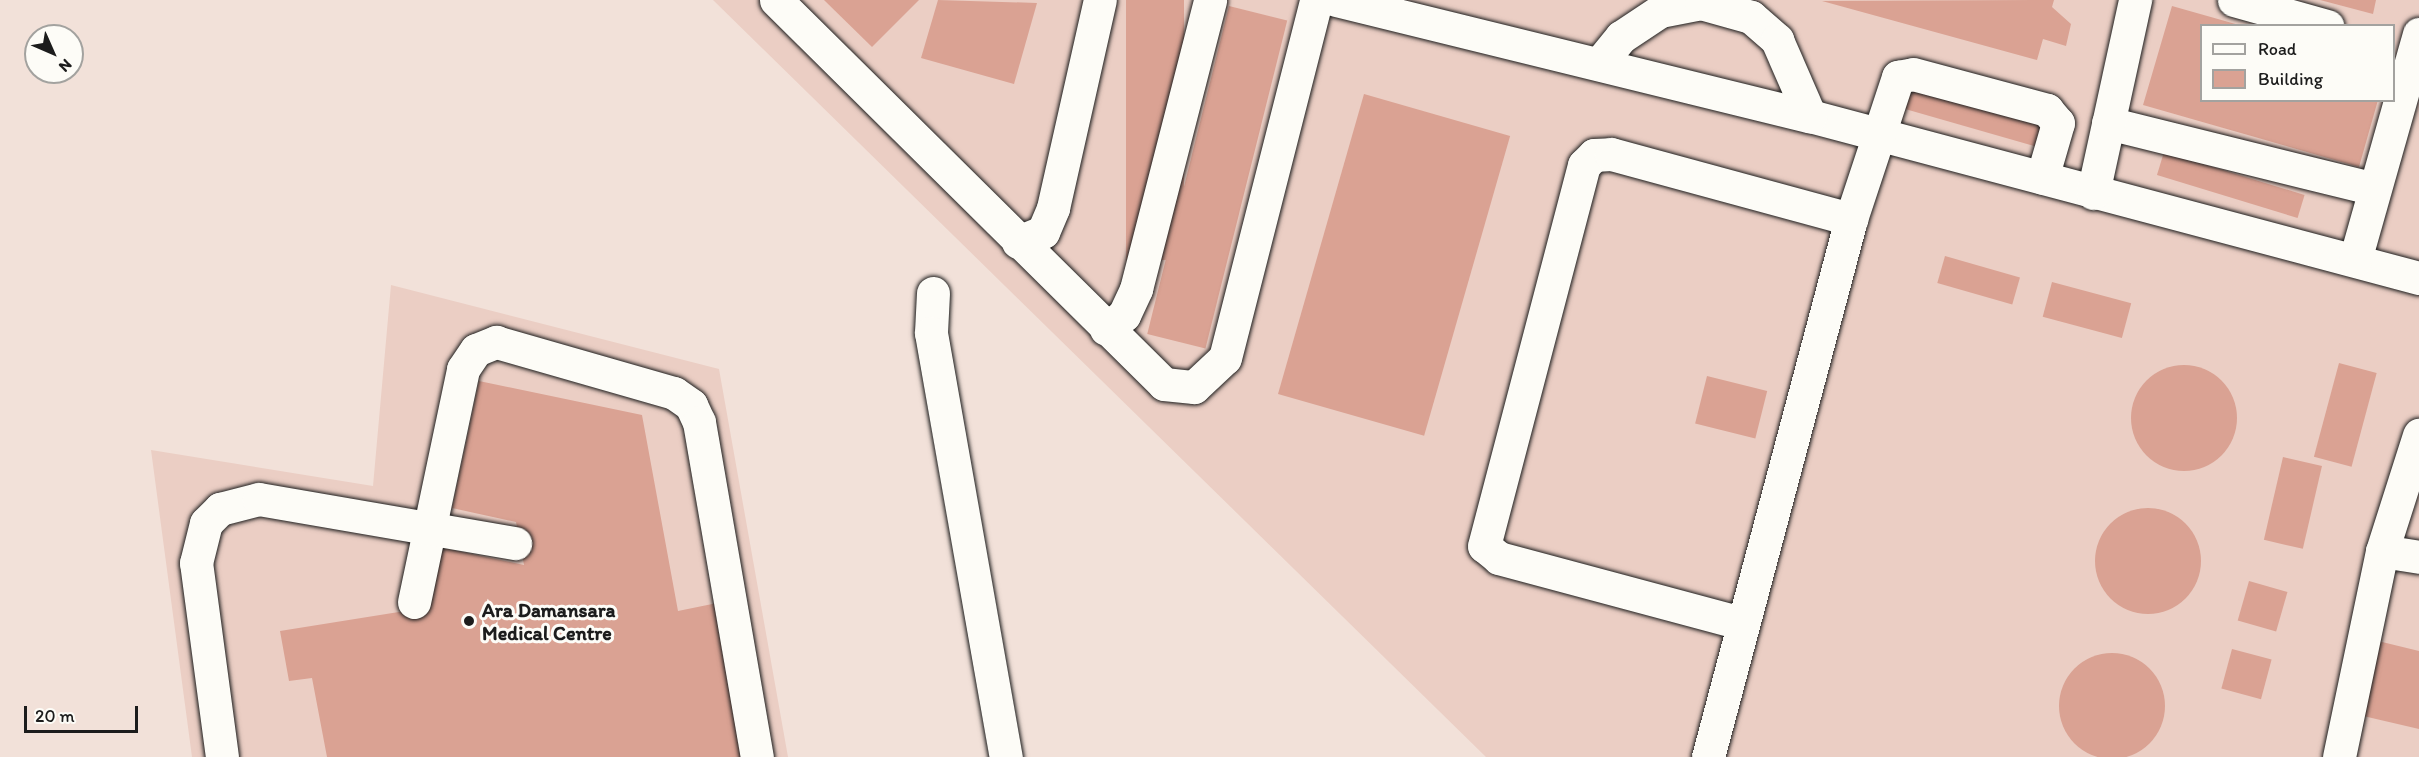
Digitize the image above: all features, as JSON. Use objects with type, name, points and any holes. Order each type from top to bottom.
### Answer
[{"type":"lane","points":[[776,0],[1106,330],[1164,384],[1194,387],[1225,358],[1316,0]]},
{"type":"lane","points":[[1018,242],[1043,232],[1053,208],[1100,0]]},
{"type":"lane","points":[[1106,330],[1124,315],[1136,289],[1210,0]]},
{"type":"lane","points":[[1336,0],[1810,116],[2419,278]]},
{"type":"lane","points":[[2093,193],[2135,0]]},
{"type":"lane","points":[[2234,0],[2320,24]]},
{"type":"lane","points":[[1599,64],[1621,37],[1660,11],[1701,3],[1751,16],[1777,40],[1810,116]]},
{"type":"lane","points":[[2395,98],[2408,42]]},
{"type":"lane","points":[[1708,757],[1741,623],[1851,219],[1876,134],[1898,77],[1913,74],[2047,110],[2058,123],[2042,178]]},
{"type":"lane","points":[[2355,260],[2394,102]]},
{"type":"lane","points":[[2108,123],[2374,189]]},
{"type":"lane","points":[[1741,623],[1499,558],[1484,546],[1584,165],[1594,155],[1611,154],[1851,219]]},
{"type":"lane","points":[[933,293],[931,333],[1006,757]]},
{"type":"lane","points":[[414,602],[463,369],[476,350],[496,342],[674,393],[691,405],[699,422],[757,757]]},
{"type":"lane","points":[[2339,757],[2382,551],[2419,435]]},
{"type":"lane","points":[[222,757],[196,563],[206,523],[220,509],[259,499],[430,526],[515,543]]},
{"type":"lane","points":[[2382,551],[2419,556]]},
{"type":"shaded area","points":[[713,0],[2419,0],[2419,757],[1486,757]]},
{"type":"shaded area","name":"Ara Damansara Medical Centre","points":[[391,285],[719,369],[788,757],[192,757],[151,450],[373,486]]},
{"type":"building","points":[[824,0],[919,0],[872,47]]},
{"type":"building","points":[[938,0],[1037,3],[1014,84],[921,58]]},
{"type":"building","points":[[1126,0],[1184,0],[1184,260],[1126,260]]},
{"type":"building","points":[[2054,0],[2052,7],[2071,24],[2066,46],[2043,39],[2037,60],[1822,1]]},
{"type":"building","points":[[2320,0],[2376,0],[2373,14]]},
{"type":"building","points":[[1229,6],[1287,21],[1205,348],[1147,334]]},
{"type":"building","points":[[2172,6],[2235,24],[2200,24],[2200,102],[2377,102],[2359,167],[2143,105]]},
{"type":"building","points":[[1908,86],[2046,126],[2040,148],[1902,108]]},
{"type":"building","points":[[1364,94],[1510,136],[1424,436],[1278,394]]},
{"type":"building","points":[[2164,152],[2305,195],[2298,218],[2157,175]]},
{"type":"building","points":[[1945,256],[2020,277],[2012,304],[1937,283]]},
{"type":"building","points":[[2052,282],[2131,303],[2122,338],[2043,317]]},
{"type":"building","points":[[2339,363],[2377,373],[2352,467],[2314,457]]},
{"type":"building","points":[[2184,365],[2204,369],[2222,380],[2233,398],[2237,418],[2233,438],[2222,456],[2204,467],[2184,471],[2164,467],[2146,456],[2135,438],[2131,418],[2135,398],[2146,380],[2164,369]]},
{"type":"building","points":[[1707,376],[1767,391],[1755,439],[1695,424]]},
{"type":"building","points":[[479,381],[642,415],[678,611],[722,602],[749,757],[327,757],[312,678],[289,681],[280,631],[405,611],[434,546],[524,565],[516,522],[452,508]]},
{"type":"building","points":[[2283,457],[2322,466],[2303,549],[2264,540]]},
{"type":"building","points":[[2148,508],[2168,512],[2186,523],[2197,541],[2201,561],[2197,581],[2186,599],[2168,610],[2148,614],[2128,610],[2110,599],[2099,581],[2095,561],[2099,541],[2110,523],[2128,512]]},
{"type":"building","points":[[2249,581],[2287,592],[2276,631],[2238,620]]},
{"type":"building","points":[[2378,641],[2419,651],[2419,729],[2359,715]]},
{"type":"building","points":[[2232,649],[2272,660],[2261,699],[2221,689]]},
{"type":"building","points":[[2102,654],[2122,654],[2142,662],[2156,676],[2164,696],[2164,716],[2156,736],[2142,750],[2122,758],[2102,758],[2082,750],[2068,736],[2060,716],[2060,696],[2068,676],[2082,662]]},
{"type":"place","name":"Ara Damansara Medical Centre","points":[[469,621]]}]
